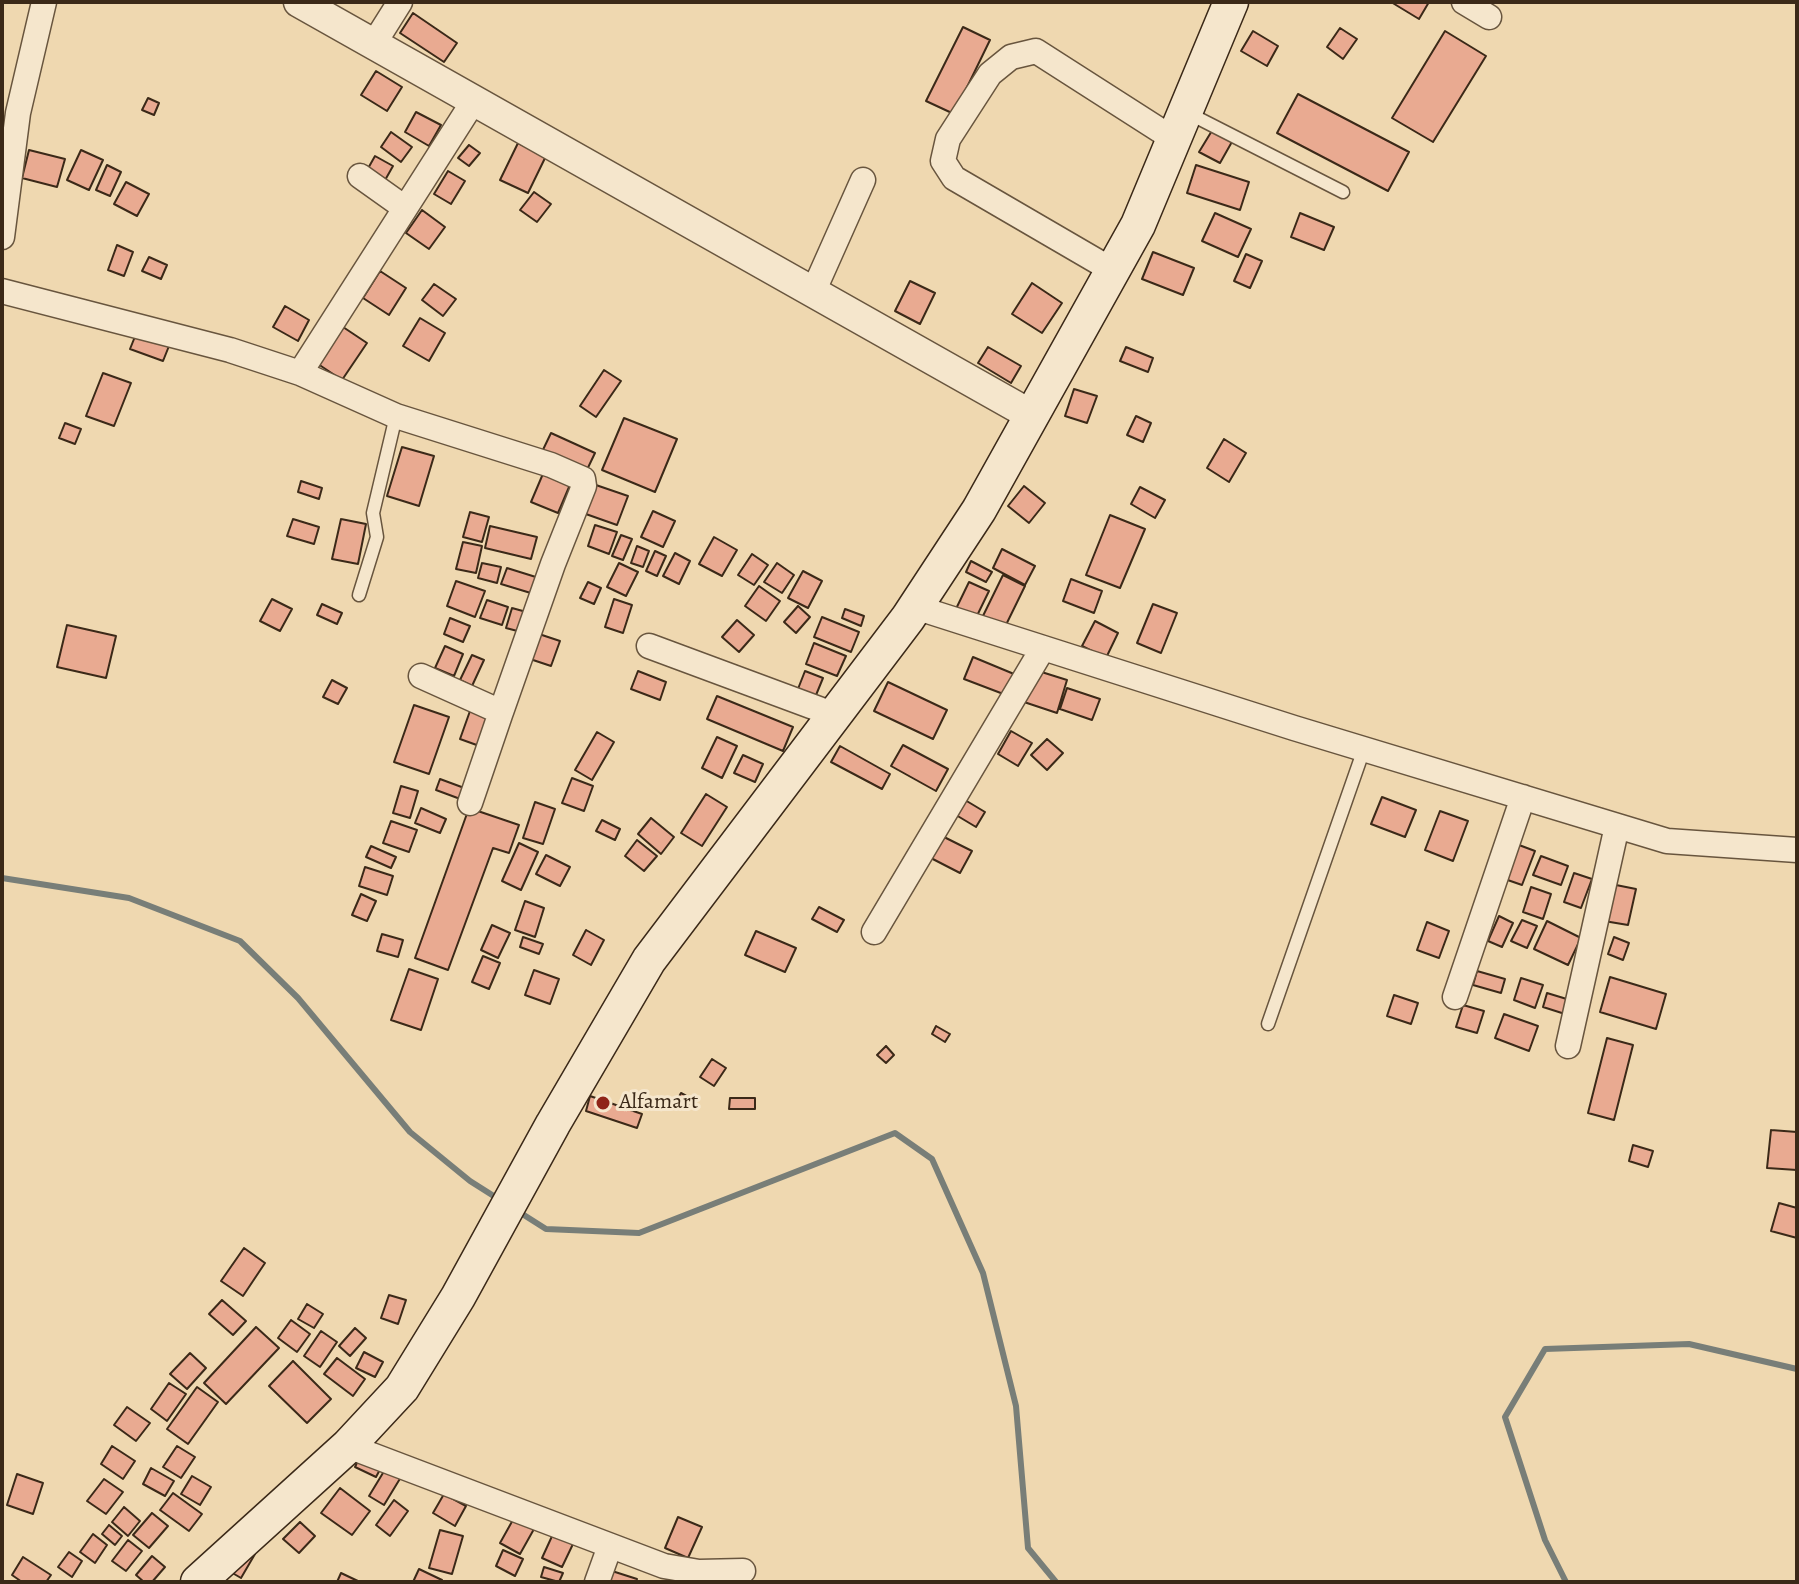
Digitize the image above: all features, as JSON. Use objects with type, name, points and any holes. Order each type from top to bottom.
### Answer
[{"type":"main road","points":[[198,1582],[348,1446],[402,1388],[458,1297],[553,1124],[649,960],[915,607],[979,510],[1138,225],[1231,2]]},
{"type":"street","points":[[2,237],[18,113],[44,2]]},
{"type":"street","points":[[299,2],[1031,415]]},
{"type":"street","points":[[373,45],[400,2]]},
{"type":"street","points":[[1464,2],[1489,17]]},
{"type":"street","points":[[1112,270],[954,178],[943,161],[948,139],[990,74],[1011,57],[1036,51],[1181,127]]},
{"type":"street","points":[[300,373],[473,102]]},
{"type":"street","points":[[360,176],[405,208]]},
{"type":"street","points":[[814,290],[863,180]]},
{"type":"street","points":[[2,291],[90,316],[191,338],[300,373],[396,416],[551,465],[584,481],[470,803]]},
{"type":"street","points":[[915,607],[1667,841],[1797,850]]},
{"type":"street","points":[[649,646],[835,715]]},
{"type":"street","points":[[874,932],[1043,648]]},
{"type":"street","points":[[421,676],[501,712]]},
{"type":"street","points":[[1455,997],[1523,797]]},
{"type":"street","points":[[1568,1046],[1617,826]]},
{"type":"street","points":[[348,1446],[664,1566],[699,1572],[743,1571]]},
{"type":"street","points":[[597,1582],[610,1546]]},
{"type":"lane","points":[[1181,127],[1343,192]]},
{"type":"lane","points":[[359,595],[377,537],[373,513],[396,416]]},
{"type":"lane","points":[[1268,1024],[1364,749]]},
{"type":"building","points":[[1391,2],[1429,2],[1419,19]]},
{"type":"building","points":[[413,13],[457,43],[444,62],[400,33]]},
{"type":"building","points":[[963,27],[990,40],[954,114],[926,101]]},
{"type":"building","points":[[1340,28],[1357,39],[1343,59],[1327,47]]},
{"type":"building","points":[[1253,31],[1278,46],[1267,66],[1241,51]]},
{"type":"building","points":[[1445,31],[1486,56],[1433,142],[1392,118]]},
{"type":"building","points":[[376,71],[402,87],[387,111],[361,95]]},
{"type":"building","points":[[1298,94],[1409,152],[1388,191],[1277,133]]},
{"type":"building","points":[[148,98],[159,103],[154,115],[142,110]]},
{"type":"building","points":[[416,112],[441,125],[429,146],[405,132]]},
{"type":"building","points":[[1213,129],[1233,140],[1220,163],[1199,152]]},
{"type":"building","points":[[391,132],[412,147],[401,162],[381,147]]},
{"type":"building","points":[[518,143],[546,156],[528,193],[500,180]]},
{"type":"building","points":[[469,145],[480,153],[469,166],[458,158]]},
{"type":"building","points":[[29,150],[65,159],[57,187],[22,178]]},
{"type":"building","points":[[81,150],[103,160],[89,190],[67,180]]},
{"type":"building","points":[[375,156],[393,166],[384,182],[366,172]]},
{"type":"building","points":[[107,165],[121,172],[110,196],[96,190]]},
{"type":"building","points":[[1196,165],[1249,182],[1240,210],[1187,193]]},
{"type":"building","points":[[448,171],[465,181],[451,204],[434,194]]},
{"type":"building","points":[[126,182],[149,194],[137,216],[114,204]]},
{"type":"building","points":[[534,192],[551,204],[537,222],[520,210]]},
{"type":"building","points":[[422,210],[445,227],[429,249],[406,233]]},
{"type":"building","points":[[1215,213],[1251,229],[1238,257],[1202,241]]},
{"type":"building","points":[[1300,213],[1334,227],[1324,250],[1291,237]]},
{"type":"building","points":[[117,245],[133,252],[124,276],[108,270]]},
{"type":"building","points":[[1153,252],[1194,268],[1183,295],[1142,279]]},
{"type":"building","points":[[1246,254],[1262,261],[1250,288],[1234,281]]},
{"type":"building","points":[[149,257],[167,265],[161,279],[142,271]]},
{"type":"building","points":[[380,271],[406,288],[389,315],[363,298]]},
{"type":"building","points":[[910,281],[935,293],[920,324],[895,311]]},
{"type":"building","points":[[1032,283],[1062,303],[1042,333],[1012,314]]},
{"type":"building","points":[[434,284],[456,299],[443,316],[422,300]]},
{"type":"building","points":[[285,306],[309,320],[298,341],[273,327]]},
{"type":"building","points":[[420,318],[445,333],[429,361],[403,346]]},
{"type":"building","points":[[343,327],[367,343],[342,380],[318,364]]},
{"type":"building","points":[[136,334],[169,346],[163,361],[130,349]]},
{"type":"building","points":[[988,347],[1021,366],[1011,383],[978,363]]},
{"type":"building","points":[[1126,347],[1153,358],[1148,372],[1120,361]]},
{"type":"building","points":[[604,370],[621,381],[596,417],[580,406]]},
{"type":"building","points":[[103,373],[131,383],[114,426],[86,416]]},
{"type":"building","points":[[1074,389],[1097,396],[1087,423],[1065,416]]},
{"type":"building","points":[[1136,416],[1151,423],[1143,442],[1127,435]]},
{"type":"building","points":[[624,418],[677,439],[655,492],[602,470]]},
{"type":"building","points":[[65,423],[81,429],[75,444],[59,438]]},
{"type":"building","points":[[551,433],[595,453],[584,476],[540,456]]},
{"type":"building","points":[[1224,439],[1246,453],[1229,482],[1207,468]]},
{"type":"building","points":[[402,447],[434,456],[419,506],[387,496]]},
{"type":"building","points":[[545,469],[572,480],[558,513],[531,502]]},
{"type":"building","points":[[301,481],[322,488],[319,499],[298,492]]},
{"type":"building","points":[[593,484],[628,496],[617,525],[583,513]]},
{"type":"building","points":[[1024,486],[1045,503],[1029,523],[1008,506]]},
{"type":"building","points":[[1140,487],[1165,500],[1155,518],[1131,504]]},
{"type":"building","points":[[653,511],[675,521],[663,547],[641,537]]},
{"type":"building","points":[[470,512],[489,517],[482,542],[463,537]]},
{"type":"building","points":[[1110,515],[1145,529],[1120,588],[1086,575]]},
{"type":"building","points":[[293,519],[319,527],[314,544],[287,536]]},
{"type":"building","points":[[341,519],[366,524],[358,564],[332,559]]},
{"type":"building","points":[[595,525],[617,532],[609,554],[588,546]]},
{"type":"building","points":[[490,526],[537,537],[531,559],[485,548]]},
{"type":"building","points":[[621,535],[632,539],[623,560],[612,556]]},
{"type":"building","points":[[714,537],[737,550],[722,576],[699,564]]},
{"type":"building","points":[[463,542],[482,546],[476,573],[456,569]]},
{"type":"building","points":[[637,546],[649,551],[643,567],[631,563]]},
{"type":"building","points":[[1002,549],[1035,566],[1025,585],[993,568]]},
{"type":"building","points":[[655,551],[666,556],[657,576],[646,571]]},
{"type":"building","points":[[675,553],[690,561],[679,584],[663,576]]},
{"type":"building","points":[[752,554],[768,565],[754,585],[738,575]]},
{"type":"building","points":[[971,561],[992,572],[986,582],[966,572]]},
{"type":"building","points":[[482,563],[501,567],[497,583],[478,578]]},
{"type":"building","points":[[619,563],[638,572],[626,596],[607,587]]},
{"type":"building","points":[[777,563],[794,575],[782,593],[764,582]]},
{"type":"building","points":[[507,568],[539,578],[534,594],[501,584]]},
{"type":"building","points":[[803,571],[822,581],[808,608],[788,598]]},
{"type":"building","points":[[1003,575],[1025,586],[1002,633],[980,622]]},
{"type":"building","points":[[1071,579],[1102,591],[1094,613],[1063,601]]},
{"type":"building","points":[[456,581],[485,591],[475,617],[447,606]]},
{"type":"building","points":[[588,582],[601,588],[594,604],[580,598]]},
{"type":"building","points":[[969,582],[989,591],[973,624],[953,615]]},
{"type":"building","points":[[759,586],[780,601],[766,621],[745,606]]},
{"type":"building","points":[[272,599],[292,609],[280,631],[260,621]]},
{"type":"building","points":[[614,599],[632,605],[623,633],[605,627]]},
{"type":"building","points":[[487,600],[508,607],[502,625],[480,618]]},
{"type":"building","points":[[322,604],[342,613],[337,624],[317,615]]},
{"type":"building","points":[[1153,604],[1177,613],[1161,653],[1137,643]]},
{"type":"building","points":[[798,606],[810,617],[796,633],[784,622]]},
{"type":"building","points":[[512,608],[530,613],[525,633],[506,628]]},
{"type":"building","points":[[845,609],[864,616],[861,626],[842,618]]},
{"type":"building","points":[[822,617],[859,632],[851,652],[814,637]]},
{"type":"building","points":[[450,618],[470,626],[463,642],[444,634]]},
{"type":"building","points":[[737,620],[754,635],[739,652],[722,637]]},
{"type":"building","points":[[1095,621],[1118,633],[1106,658],[1082,646]]},
{"type":"building","points":[[67,625],[116,636],[106,678],[57,667]]},
{"type":"building","points":[[533,632],[560,641],[551,666],[524,657]]},
{"type":"building","points":[[814,643],[846,656],[837,676],[806,664]]},
{"type":"building","points":[[445,646],[463,654],[454,676],[435,668]]},
{"type":"building","points":[[472,655],[484,660],[472,686],[460,680]]},
{"type":"building","points":[[973,657],[1014,674],[1006,695],[964,679]]},
{"type":"building","points":[[1032,669],[1067,680],[1057,713],[1021,701]]},
{"type":"building","points":[[638,671],[666,682],[660,700],[631,689]]},
{"type":"building","points":[[805,671],[823,678],[814,700],[796,694]]},
{"type":"building","points":[[332,680],[347,688],[338,704],[323,697]]},
{"type":"building","points":[[888,682],[947,710],[933,739],[874,711]]},
{"type":"building","points":[[1067,688],[1100,699],[1092,720],[1060,709]]},
{"type":"building","points":[[717,696],[793,727],[783,751],[707,719]]},
{"type":"building","points":[[414,705],[449,717],[429,774],[394,762]]},
{"type":"building","points":[[470,711],[495,720],[485,748],[460,739]]},
{"type":"building","points":[[1011,731],[1032,743],[1018,766],[998,754]]},
{"type":"building","points":[[597,732],[614,742],[592,780],[575,770]]},
{"type":"building","points":[[717,737],[737,746],[722,778],[702,768]]},
{"type":"building","points":[[1047,739],[1063,753],[1047,770],[1031,755]]},
{"type":"building","points":[[903,745],[948,769],[936,791],[891,766]]},
{"type":"building","points":[[840,746],[890,774],[882,789],[831,762]]},
{"type":"building","points":[[743,755],[763,764],[755,782],[734,773]]},
{"type":"building","points":[[572,778],[593,786],[584,811],[562,803]]},
{"type":"building","points":[[440,779],[467,789],[463,800],[436,790]]},
{"type":"building","points":[[401,786],[418,791],[410,818],[393,813]]},
{"type":"building","points":[[706,794],[727,807],[702,846],[681,833]]},
{"type":"building","points":[[960,797],[985,812],[976,827],[951,812]]},
{"type":"building","points":[[1382,797],[1416,810],[1405,837],[1371,824]]},
{"type":"building","points":[[535,802],[555,809],[543,844],[523,838]]},
{"type":"building","points":[[421,808],[446,819],[440,833],[415,823]]},
{"type":"building","points":[[469,808],[519,825],[509,853],[493,848],[448,970],[415,958]]},
{"type":"building","points":[[1440,811],[1468,821],[1453,861],[1425,850]]},
{"type":"building","points":[[651,818],[674,837],[661,854],[638,834]]},
{"type":"building","points":[[602,820],[620,829],[615,840],[596,831]]},
{"type":"building","points":[[391,821],[417,830],[409,852],[383,843]]},
{"type":"building","points":[[936,833],[972,851],[960,873],[925,855]]},
{"type":"building","points":[[637,840],[657,856],[644,871],[625,856]]},
{"type":"building","points":[[1511,842],[1535,851],[1522,885],[1499,877]]},
{"type":"building","points":[[519,843],[538,852],[521,890],[502,881]]},
{"type":"building","points":[[371,846],[396,857],[391,868],[366,857]]},
{"type":"building","points":[[546,855],[570,867],[560,886],[536,874]]},
{"type":"building","points":[[1541,856],[1568,866],[1561,885],[1533,875]]},
{"type":"building","points":[[365,867],[393,876],[387,895],[359,886]]},
{"type":"building","points":[[1574,873],[1592,879],[1581,908],[1564,902]]},
{"type":"building","points":[[1611,884],[1636,889],[1628,925],[1604,921]]},
{"type":"building","points":[[1531,887],[1551,894],[1543,919],[1523,912]]},
{"type":"building","points":[[361,894],[376,901],[367,921],[352,915]]},
{"type":"building","points":[[525,901],[544,908],[535,937],[515,930]]},
{"type":"building","points":[[819,907],[844,920],[837,932],[812,919]]},
{"type":"building","points":[[1499,916],[1513,923],[1502,947],[1488,941]]},
{"type":"building","points":[[1522,920],[1537,926],[1527,948],[1511,941]]},
{"type":"building","points":[[1547,921],[1581,938],[1568,965],[1534,949]]},
{"type":"building","points":[[1427,922],[1449,931],[1439,958],[1417,950]]},
{"type":"building","points":[[492,925],[510,933],[498,958],[481,950]]},
{"type":"building","points":[[586,930],[604,940],[591,965],[573,955]]},
{"type":"building","points":[[756,931],[796,948],[785,972],[745,955]]},
{"type":"building","points":[[382,934],[403,940],[398,957],[377,951]]},
{"type":"building","points":[[523,937],[543,944],[539,954],[520,947]]},
{"type":"building","points":[[1614,937],[1629,943],[1623,960],[1608,954]]},
{"type":"building","points":[[483,956],[500,963],[489,989],[472,982]]},
{"type":"building","points":[[409,969],[438,979],[421,1030],[391,1020]]},
{"type":"building","points":[[534,970],[559,979],[550,1004],[525,995]]},
{"type":"building","points":[[1477,971],[1505,979],[1501,993],[1473,985]]},
{"type":"building","points":[[1610,977],[1666,994],[1656,1029],[1600,1012]]},
{"type":"building","points":[[1521,978],[1543,985],[1535,1008],[1514,1000]]},
{"type":"building","points":[[1547,993],[1570,1000],[1565,1014],[1543,1007]]},
{"type":"building","points":[[1394,995],[1418,1003],[1411,1024],[1387,1016]]},
{"type":"building","points":[[1463,1005],[1484,1011],[1477,1033],[1456,1027]]},
{"type":"building","points":[[1504,1014],[1538,1026],[1529,1051],[1495,1038]]},
{"type":"building","points":[[936,1026],[950,1034],[945,1042],[932,1034]]},
{"type":"building","points":[[1607,1038],[1633,1045],[1614,1120],[1588,1113]]},
{"type":"building","points":[[886,1046],[894,1055],[886,1063],[877,1055]]},
{"type":"building","points":[[712,1059],[726,1068],[714,1086],[700,1077]]},
{"type":"building","points":[[681,1093],[692,1099],[687,1110],[675,1104]]},
{"type":"building","points":[[590,1096],[642,1114],[637,1128],[586,1111]]},
{"type":"building","points":[[730,1098],[755,1098],[755,1109],[729,1109]]},
{"type":"building","points":[[1771,1130],[1797,1132],[1797,1170],[1767,1168]]},
{"type":"building","points":[[1633,1145],[1653,1151],[1648,1167],[1629,1161]]},
{"type":"building","points":[[1779,1203],[1797,1208],[1797,1238],[1771,1231]]},
{"type":"building","points":[[244,1248],[265,1263],[243,1296],[221,1281]]},
{"type":"building","points":[[389,1295],[406,1300],[398,1324],[381,1318]]},
{"type":"building","points":[[222,1300],[246,1321],[233,1335],[209,1314]]},
{"type":"building","points":[[307,1304],[323,1314],[314,1328],[298,1319]]},
{"type":"building","points":[[291,1320],[310,1334],[297,1352],[278,1338]]},
{"type":"building","points":[[256,1327],[279,1348],[226,1404],[204,1383]]},
{"type":"building","points":[[355,1328],[366,1338],[350,1356],[339,1346]]},
{"type":"building","points":[[321,1331],[337,1342],[320,1367],[304,1356]]},
{"type":"building","points":[[364,1352],[383,1362],[375,1377],[356,1368]]},
{"type":"building","points":[[190,1353],[206,1368],[187,1389],[170,1374]]},
{"type":"building","points":[[337,1358],[365,1379],[353,1396],[324,1374]]},
{"type":"building","points":[[293,1361],[331,1399],[307,1423],[269,1386]]},
{"type":"building","points":[[169,1383],[186,1394],[167,1421],[151,1409]]},
{"type":"building","points":[[197,1387],[218,1402],[188,1444],[167,1429]]},
{"type":"building","points":[[127,1407],[150,1423],[136,1441],[114,1425]]},
{"type":"building","points":[[112,1446],[135,1461],[123,1479],[101,1464]]},
{"type":"building","points":[[177,1446],[195,1457],[181,1478],[163,1467]]},
{"type":"building","points":[[362,1452],[384,1462],[376,1477],[355,1467]]},
{"type":"building","points":[[151,1468],[174,1481],[165,1496],[143,1484]]},
{"type":"building","points":[[386,1468],[401,1477],[384,1505],[369,1496]]},
{"type":"building","points":[[17,1474],[43,1483],[33,1514],[7,1505]]},
{"type":"building","points":[[192,1476],[211,1487],[200,1505],[181,1494]]},
{"type":"building","points":[[104,1479],[123,1492],[106,1514],[87,1501]]},
{"type":"building","points":[[340,1488],[370,1511],[352,1535],[321,1513]]},
{"type":"building","points":[[173,1493],[202,1514],[189,1531],[160,1510]]},
{"type":"building","points":[[444,1494],[466,1506],[455,1526],[433,1513]]},
{"type":"building","points":[[394,1500],[408,1511],[390,1536],[376,1525]]},
{"type":"building","points":[[124,1507],[140,1521],[128,1536],[112,1522]]},
{"type":"building","points":[[152,1513],[168,1526],[149,1548],[133,1535]]},
{"type":"building","points":[[678,1517],[702,1527],[688,1558],[665,1548]]},
{"type":"building","points":[[514,1518],[534,1529],[520,1554],[500,1543]]},
{"type":"building","points":[[300,1522],[315,1536],[299,1553],[283,1539]]},
{"type":"building","points":[[109,1525],[122,1536],[115,1545],[102,1534]]},
{"type":"building","points":[[440,1530],[463,1536],[452,1574],[429,1568]]},
{"type":"building","points":[[93,1534],[107,1545],[95,1563],[80,1552]]},
{"type":"building","points":[[553,1534],[573,1544],[562,1567],[542,1558]]},
{"type":"building","points":[[128,1540],[142,1551],[126,1571],[112,1561]]},
{"type":"building","points":[[243,1547],[255,1554],[241,1578],[229,1571]]},
{"type":"building","points":[[503,1550],[523,1559],[515,1576],[496,1566]]},
{"type":"building","points":[[69,1552],[82,1561],[72,1577],[58,1567]]},
{"type":"building","points":[[152,1556],[165,1567],[152,1582],[144,1582],[136,1575]]},
{"type":"building","points":[[23,1557],[51,1575],[46,1582],[22,1582],[12,1575]]},
{"type":"building","points":[[544,1567],[563,1573],[559,1582],[541,1577]]},
{"type":"building","points":[[419,1569],[442,1580],[441,1582],[413,1582]]},
{"type":"building","points":[[612,1571],[637,1579],[636,1582],[608,1582]]},
{"type":"building","points":[[341,1573],[360,1582],[337,1582]]},
{"type":"waterway","points":[[2,878],[129,898],[240,941],[298,998],[410,1132],[470,1181],[500,1200]]},
{"type":"waterway","points":[[516,1210],[546,1229],[639,1233],[895,1133],[932,1159],[983,1273],[1016,1406],[1028,1548],[1056,1582]]},
{"type":"waterway","points":[[1566,1582],[1545,1540],[1505,1417],[1545,1349],[1689,1344],[1797,1369]]},
{"type":"place","name":"Alfamart","points":[[603,1103]]}]
